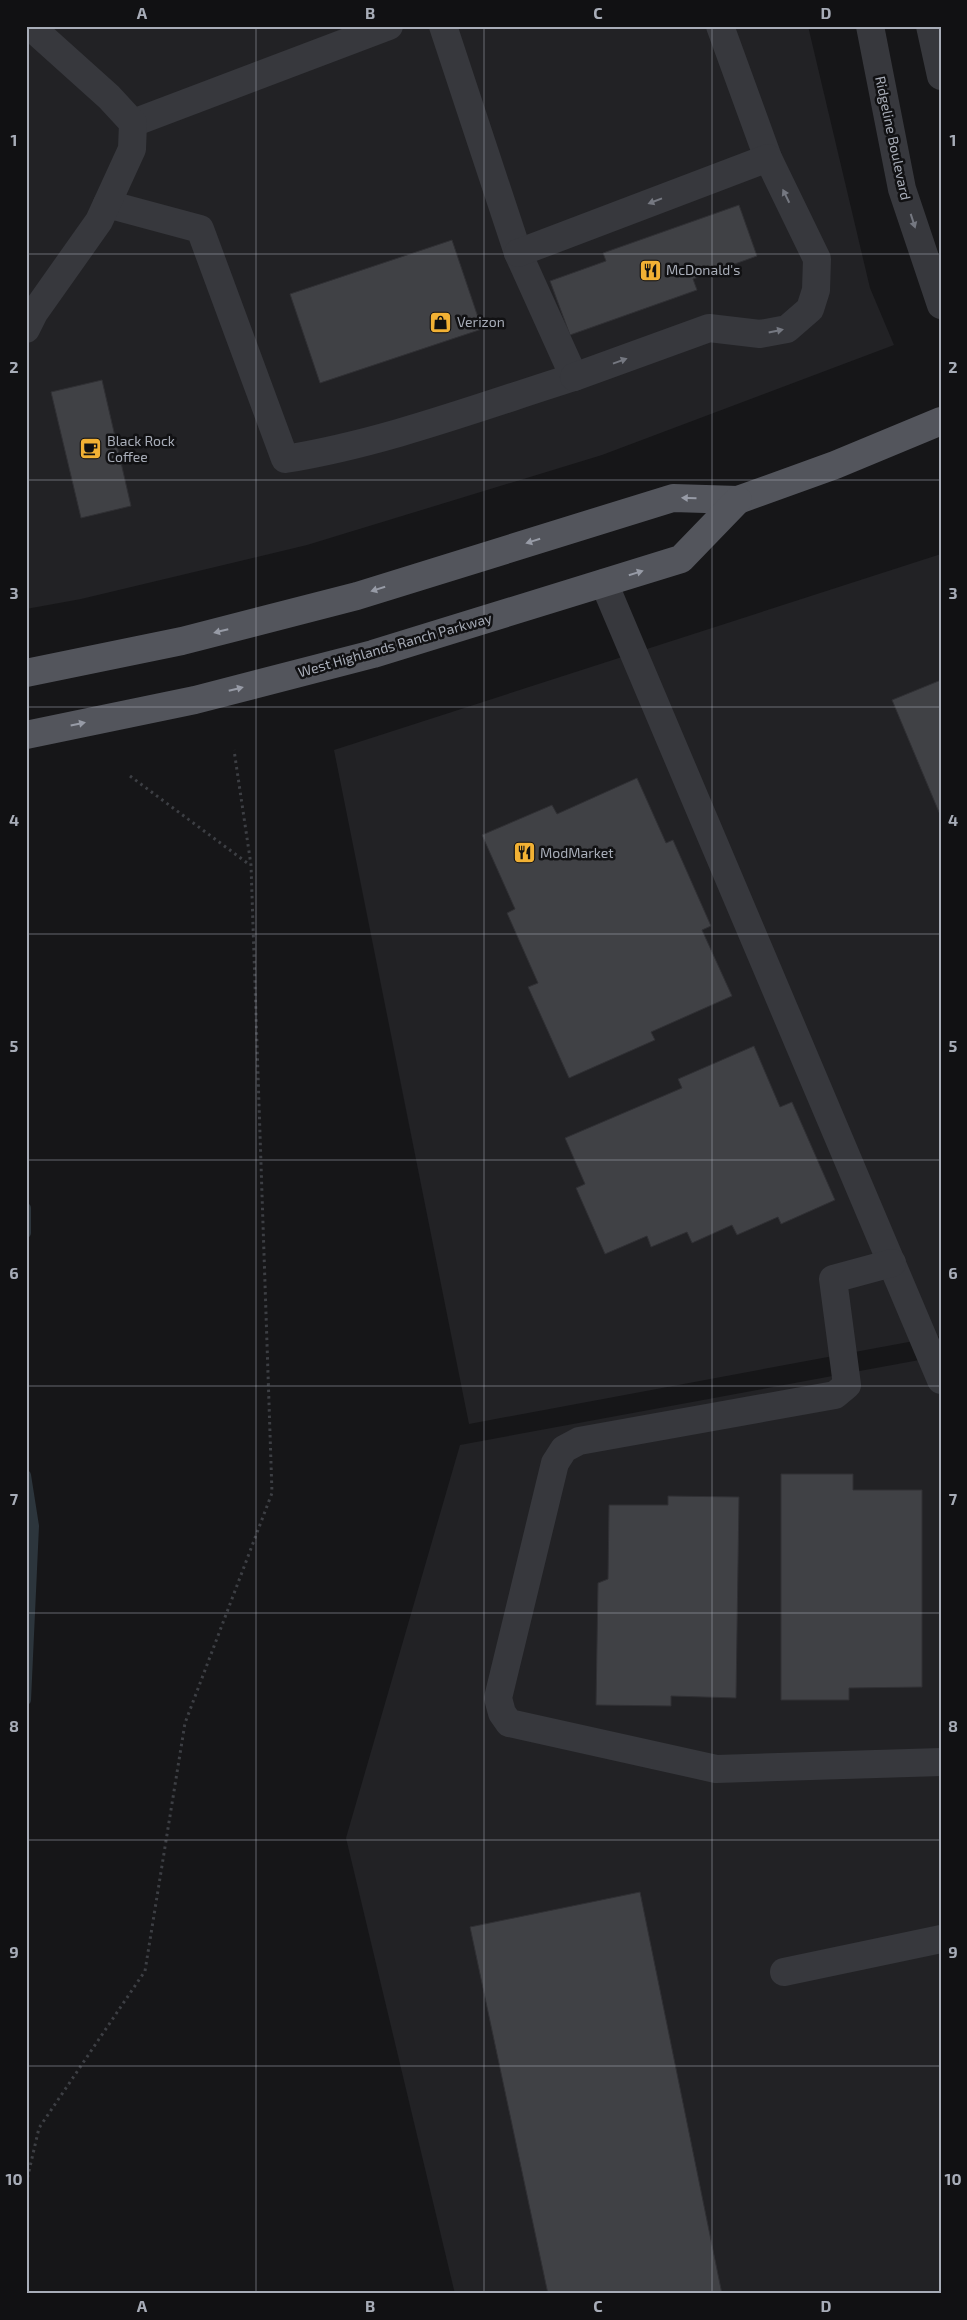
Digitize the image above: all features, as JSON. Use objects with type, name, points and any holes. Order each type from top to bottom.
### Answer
[{"type":"main road","name":"West Highlands Ranch Parkway","points":[[26,672],[182,641],[357,596],[673,498],[738,500],[836,465],[941,421]]},
{"type":"main road","name":"West Highlands Ranch Parkway","points":[[27,729],[195,700],[373,654],[681,559],[738,500]]},
{"type":"street","points":[[29,317],[99,221],[132,149],[133,123],[109,97],[30,26]]},
{"type":"street","points":[[133,123],[389,26]]},
{"type":"street","points":[[443,26],[518,253],[574,377]]},
{"type":"street","points":[[107,204],[200,229],[285,459],[330,452],[414,428],[574,377],[710,328],[760,334],[787,328],[810,309],[816,290],[817,259],[768,158],[720,26]]},
{"type":"street","name":"Ridgeline Boulevard","points":[[870,26],[902,189],[941,305]]},
{"type":"street","points":[[930,26],[941,76]]},
{"type":"street","points":[[518,253],[768,158]]},
{"type":"street","points":[[604,583],[941,1380]]},
{"type":"street","points":[[892,1263],[833,1279],[847,1385],[835,1395],[579,1441],[564,1449],[554,1463],[498,1698],[502,1712],[509,1723],[716,1769],[941,1762]]},
{"type":"street","points":[[784,1972],[941,1938]]},
{"type":"path","points":[[26,2184],[39,2128],[144,1971],[185,1724],[272,1493],[251,865],[234,750]]},
{"type":"path","points":[[130,776],[251,865]]},
{"type":"shaded area","points":[[26,26],[808,26],[870,288],[894,345],[602,455],[307,545],[81,599],[26,609]]},
{"type":"shaded area","points":[[941,554],[941,1336],[469,1424],[334,750]]},
{"type":"shaded area","points":[[941,1356],[941,2294],[455,2294],[346,1838],[460,1445]]},
{"type":"building","name":"McDonald's","points":[[739,205],[757,256],[693,279],[697,290],[570,335],[550,281],[606,261],[603,253]]},
{"type":"building","points":[[452,240],[482,329],[320,383],[290,294]]},
{"type":"building","name":"Black Rock Coffee","points":[[102,380],[131,506],[81,518],[51,392]]},
{"type":"building","points":[[941,680],[941,817],[892,700]]},
{"type":"building","points":[[637,778],[666,843],[673,840],[711,926],[702,930],[732,996],[651,1032],[655,1040],[569,1078],[528,987],[538,983],[507,913],[515,909],[482,835],[552,805],[557,814]]},
{"type":"building","points":[[754,1046],[780,1107],[792,1102],[835,1200],[781,1224],[778,1217],[737,1235],[732,1225],[692,1243],[687,1232],[651,1247],[647,1236],[605,1254],[576,1188],[585,1184],[565,1138],[682,1088],[678,1079]]},
{"type":"building","points":[[781,1474],[853,1474],[853,1490],[922,1490],[922,1687],[849,1688],[849,1700],[781,1700]]},
{"type":"building","points":[[668,1496],[739,1497],[736,1698],[671,1696],[671,1706],[596,1705],[598,1583],[608,1579],[609,1505],[668,1505]]},
{"type":"building","points":[[640,1892],[722,2294],[548,2294],[470,1927]]},
{"type":"waterway","points":[[26,1208],[26,1233]]},
{"type":"waterway","points":[[26,1475],[34,1526],[26,1700]]},
{"type":"place","name":"McDonald's","points":[[650,270]]},
{"type":"place","name":"Verizon","points":[[441,322]]},
{"type":"place","name":"Black Rock Coffee","points":[[91,449]]},
{"type":"place","name":"ModMarket","points":[[524,853]]}]
